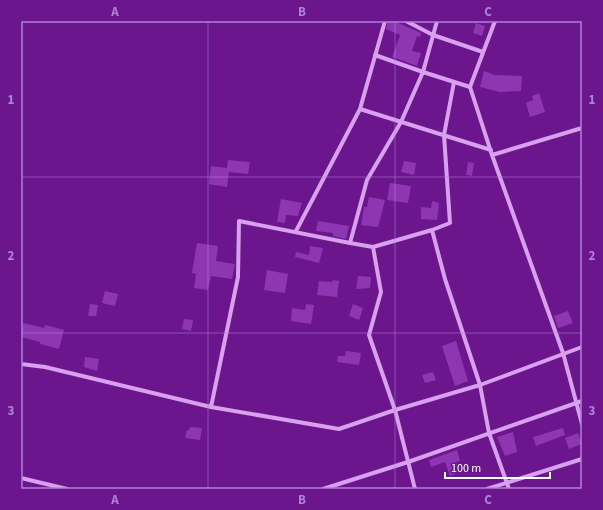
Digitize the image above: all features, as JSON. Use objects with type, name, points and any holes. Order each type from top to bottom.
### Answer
[{"type":"street","points":[[296,231],[360,109],[385,21]]},
{"type":"street","points":[[406,21],[433,35],[484,52]]},
{"type":"street","points":[[350,244],[368,180],[401,122],[423,72],[437,21]]},
{"type":"street","points":[[495,21],[470,87],[491,152],[562,353],[582,424]]},
{"type":"street","points":[[375,55],[470,87]]},
{"type":"street","points":[[211,407],[238,277],[239,221],[296,231],[350,244],[373,246],[432,230],[450,223],[444,135],[454,82]]},
{"type":"street","points":[[360,109],[444,135],[491,152],[582,128]]},
{"type":"street","points":[[432,230],[445,279],[480,385],[489,433],[509,489]]},
{"type":"street","points":[[373,246],[380,292],[369,335],[395,410],[415,489]]},
{"type":"street","points":[[21,364],[45,367],[211,407],[339,429],[395,410],[480,385],[562,353],[582,348]]},
{"type":"street","points":[[323,489],[408,462],[582,401]]},
{"type":"street","points":[[487,489],[582,459]]},
{"type":"street","points":[[21,478],[67,489]]},
{"type":"building","points":[[388,21],[394,21],[421,33],[420,37],[417,36],[412,51],[421,53],[417,66],[392,57],[400,35],[386,29]]},
{"type":"building","points":[[476,23],[485,26],[482,36],[473,33]]},
{"type":"building","points":[[484,71],[494,75],[522,76],[521,91],[500,92],[480,87]]},
{"type":"building","points":[[539,93],[545,112],[530,117],[526,103],[533,100],[532,96]]},
{"type":"building","points":[[228,160],[250,162],[248,174],[229,172],[227,187],[209,184],[211,166],[227,168]]},
{"type":"building","points":[[404,161],[416,163],[414,175],[401,172]]},
{"type":"building","points":[[468,162],[474,163],[472,176],[466,175]]},
{"type":"building","points":[[390,183],[411,186],[408,203],[387,200]]},
{"type":"building","points":[[369,197],[385,200],[378,227],[361,225],[364,207],[367,207]]},
{"type":"building","points":[[281,199],[302,203],[298,216],[286,215],[285,223],[277,222]]},
{"type":"building","points":[[432,201],[439,203],[437,220],[421,219],[421,207],[431,208]]},
{"type":"building","points":[[318,221],[349,226],[346,239],[333,236],[333,233],[316,231]]},
{"type":"building","points":[[197,243],[218,246],[216,261],[235,264],[232,279],[211,276],[208,290],[194,288],[196,274],[192,273]]},
{"type":"building","points":[[310,246],[323,248],[319,263],[295,257],[296,252],[309,255]]},
{"type":"building","points":[[267,270],[288,274],[285,293],[264,290]]},
{"type":"building","points":[[358,276],[371,277],[370,288],[356,289]]},
{"type":"building","points":[[333,280],[339,281],[337,297],[317,295],[319,281],[332,282]]},
{"type":"building","points":[[105,291],[118,294],[115,306],[102,303]]},
{"type":"building","points":[[90,304],[98,305],[96,316],[88,316]]},
{"type":"building","points":[[306,304],[314,305],[311,324],[291,321],[292,308],[305,310]]},
{"type":"building","points":[[353,304],[363,308],[359,320],[349,316]]},
{"type":"building","points":[[568,311],[573,323],[558,328],[554,316]]},
{"type":"building","points":[[184,319],[193,320],[191,331],[182,329]]},
{"type":"building","points":[[23,323],[44,328],[45,325],[64,330],[59,349],[21,337]]},
{"type":"building","points":[[456,341],[468,381],[455,386],[442,346]]},
{"type":"building","points":[[346,351],[361,353],[359,365],[337,362],[338,356],[345,356]]},
{"type":"building","points":[[85,357],[99,359],[97,371],[84,367]]},
{"type":"building","points":[[433,372],[436,380],[425,383],[422,375]]},
{"type":"building","points":[[190,427],[202,428],[200,440],[185,438],[187,430],[189,430]]},
{"type":"building","points":[[563,428],[565,435],[536,446],[533,437]]},
{"type":"building","points":[[513,432],[517,452],[505,456],[497,437]]},
{"type":"building","points":[[578,433],[582,444],[569,449],[565,438]]},
{"type":"building","points":[[457,450],[460,461],[456,462],[460,472],[450,476],[445,462],[431,467],[429,460]]}]
